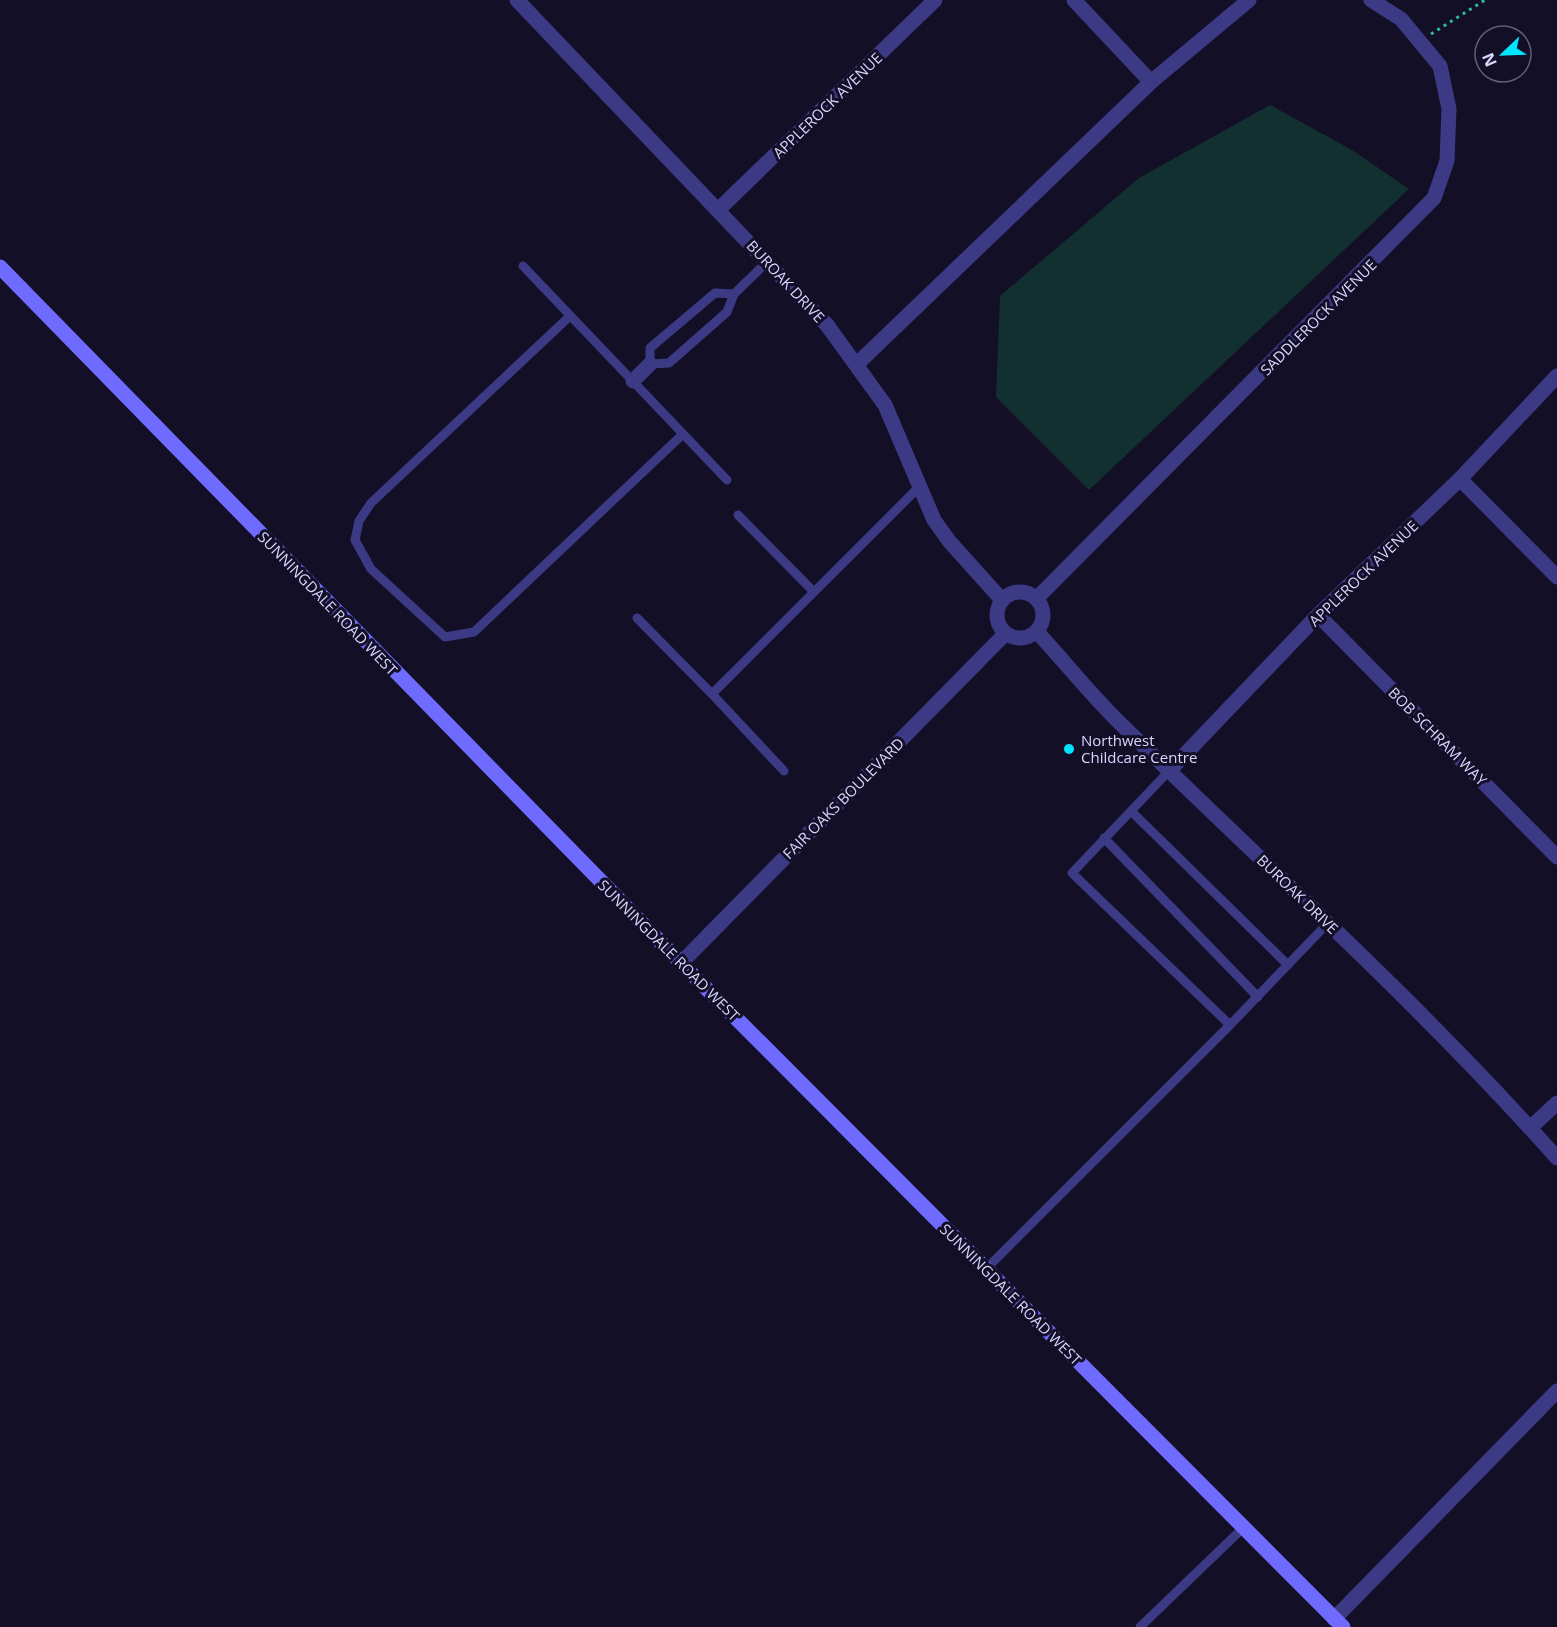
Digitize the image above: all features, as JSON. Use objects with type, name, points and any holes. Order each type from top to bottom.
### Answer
[{"type":"main road","name":"SUNNINGDALE ROAD WEST","points":[[0,267],[681,963],[1338,1623]]},
{"type":"street","name":"BUROAK DRIVE","points":[[517,0],[827,325],[885,405],[918,488],[934,520],[948,541],[1002,600]]},
{"type":"street","name":"APPLEROCK AVENUE","points":[[718,210],[935,0]]},
{"type":"street","points":[[1074,0],[1151,82]]},
{"type":"street","points":[[857,364],[1151,82],[1249,0]]},
{"type":"street","name":"SADDLEROCK AVENUE","points":[[1037,598],[1434,198],[1447,161],[1449,109],[1440,66],[1401,19],[1371,0]]},
{"type":"street","points":[[633,381],[650,364]]},
{"type":"street","name":"APPLEROCK AVENUE","points":[[1170,770],[1318,615],[1460,479],[1557,376]]},
{"type":"street","points":[[1460,479],[1557,577]]},
{"type":"street","points":[[1020,591],[1037,598],[1043,610],[1043,622],[1037,632],[1027,638],[1015,638],[1006,633],[998,622],[997,614],[1002,600],[1020,591]]},
{"type":"street","name":"BOB SCHRAM WAY","points":[[1318,615],[1557,857]]},
{"type":"street","name":"BUROAK DRIVE","points":[[1037,632],[1124,728],[1328,923],[1557,1158]]},
{"type":"street","name":"FAIR OAKS BOULEVARD","points":[[681,963],[1006,633]]},
{"type":"street","points":[[1530,1128],[1557,1103]]},
{"type":"street","points":[[1338,1623],[1557,1391]]},
{"type":"lane","points":[[734,294],[715,293],[650,348],[650,364],[669,363],[727,312],[734,294],[768,261]]},
{"type":"lane","points":[[523,266],[727,480]]},
{"type":"lane","points":[[570,316],[371,503],[359,521],[355,540],[371,568],[445,637],[474,632],[683,434]]},
{"type":"lane","points":[[712,694],[918,488]]},
{"type":"lane","points":[[738,516],[814,592]]},
{"type":"lane","points":[[637,618],[784,771]]},
{"type":"lane","points":[[1170,770],[1072,873],[1230,1025]]},
{"type":"lane","points":[[1131,811],[1288,965]]},
{"type":"lane","points":[[1104,838],[1258,996]]},
{"type":"lane","points":[[986,1269],[1230,1025],[1328,923]]},
{"type":"lane","points":[[1140,1627],[1244,1528]]},
{"type":"path","points":[[1420,41],[1485,0]]},
{"type":"green space","points":[[1270,105],[1352,150],[1409,189],[1089,490],[996,397],[1000,296],[1139,178]]},
{"type":"place","name":"Northwest Childcare Centre","points":[[1069,749]]}]
